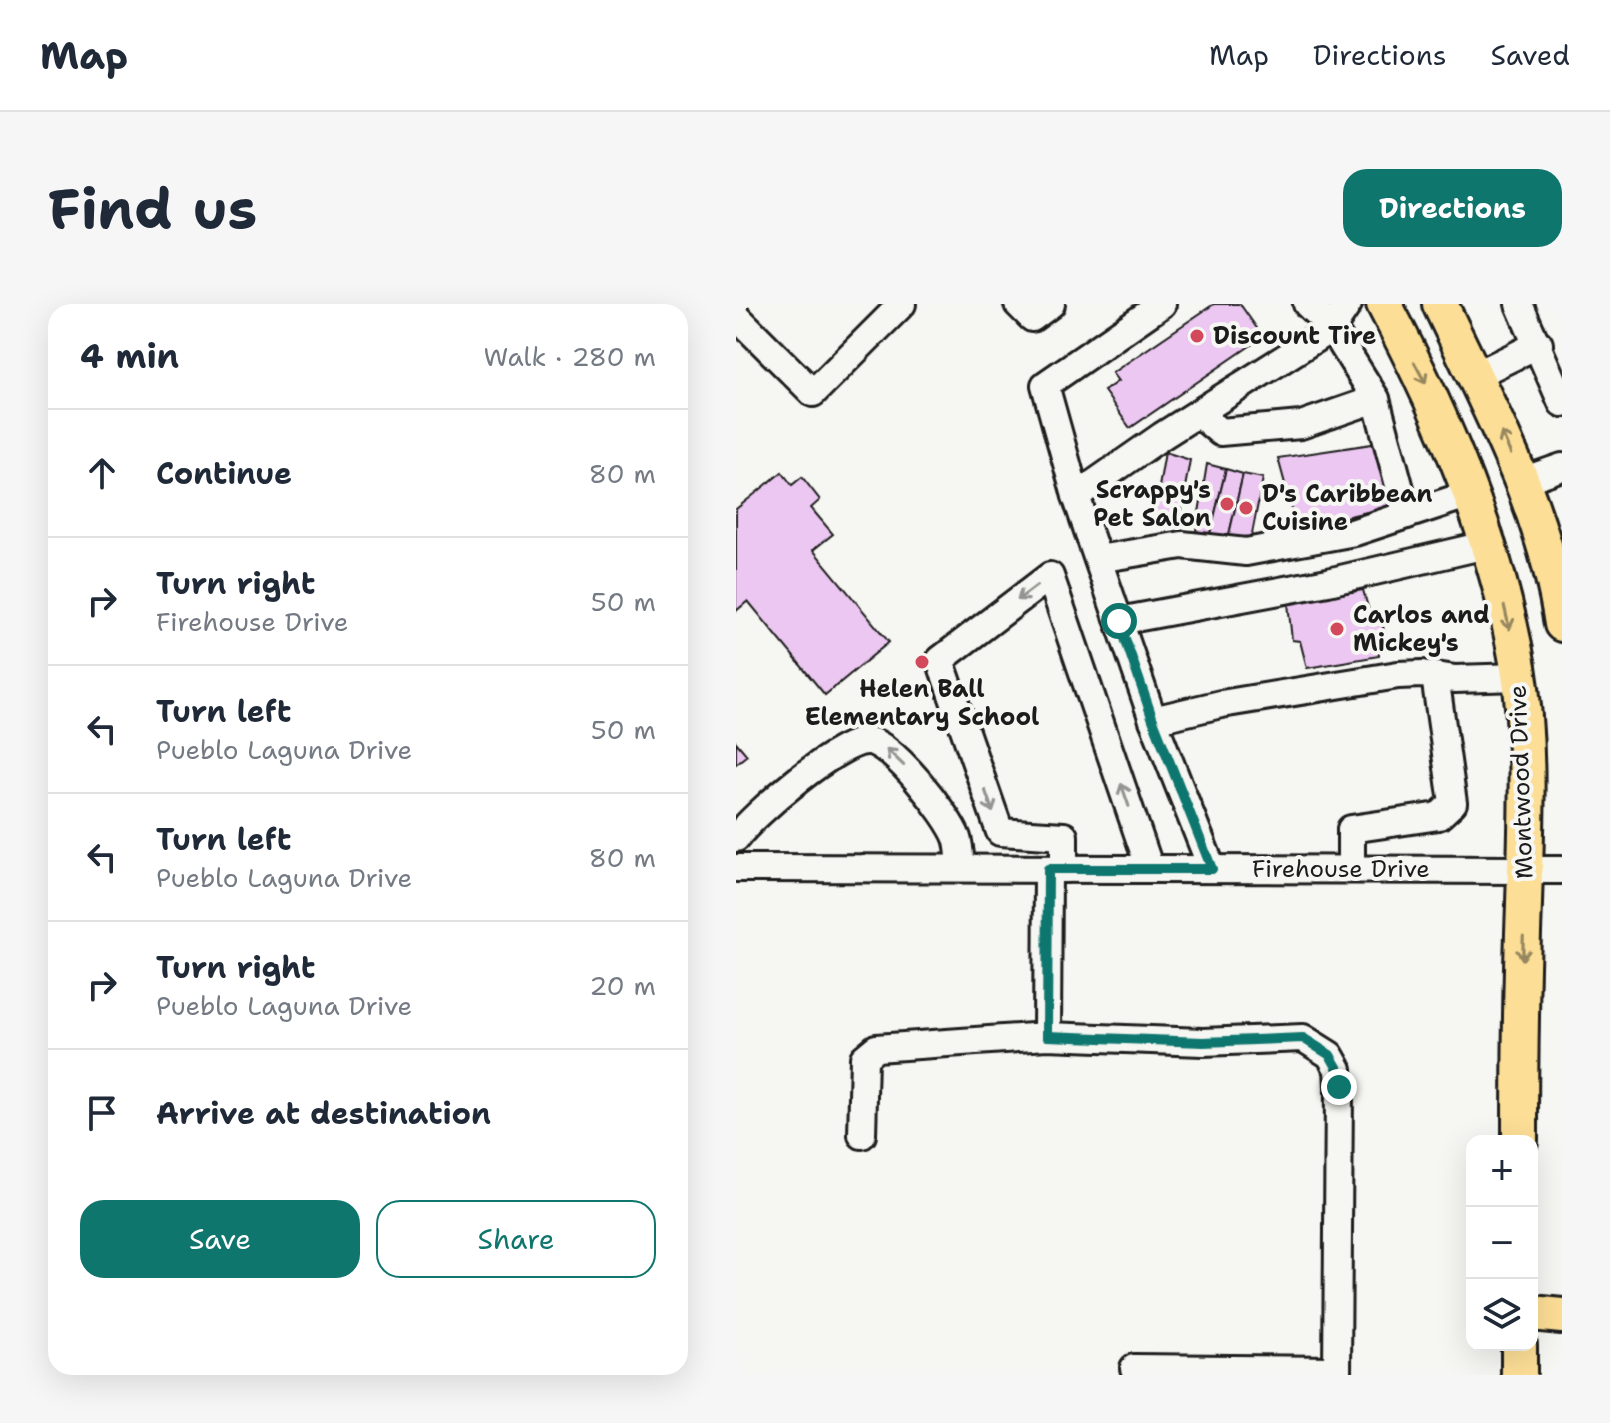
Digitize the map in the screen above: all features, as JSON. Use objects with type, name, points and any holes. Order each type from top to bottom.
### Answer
[{"type":"main road","name":"Montwood Drive","points":[[1384,304],[1427,386],[1470,494],[1504,606],[1519,677],[1526,776],[1520,1135]]},
{"type":"main road","points":[[1440,304],[1522,481],[1550,525],[1562,624]]},
{"type":"main road","points":[[1538,1314],[1562,1316]]},
{"type":"main road","points":[[1519,1351],[1519,1375]]},
{"type":"street","points":[[736,316],[813,393],[902,304]]},
{"type":"street","points":[[1018,304],[1032,318],[1051,304]]},
{"type":"street","points":[[1162,304],[1045,385],[1076,496],[1153,720],[1212,869]]},
{"type":"street","points":[[1307,304],[1332,328],[1376,399],[1407,515]]},
{"type":"street","points":[[1076,496],[1332,328],[1348,304]]},
{"type":"street","points":[[1519,304],[1559,389]]},
{"type":"street","points":[[1474,376],[1539,344]]},
{"type":"street","points":[[1199,414],[1220,432],[1233,431],[1301,425],[1376,399]]},
{"type":"street","points":[[1522,481],[1562,467]]},
{"type":"street","points":[[1098,559],[1182,545],[1246,552],[1355,532],[1470,494]]},
{"type":"street","points":[[1119,621],[1328,582],[1486,545]]},
{"type":"street","points":[[1047,1036],[1056,869],[1064,836],[1000,832],[940,660],[1050,576],[1150,869]]},
{"type":"street","points":[[1153,720],[1398,675],[1455,679],[1519,677]]},
{"type":"street","points":[[1351,869],[1351,829],[1439,816],[1453,803],[1435,676]]},
{"type":"street","points":[[736,838],[808,774],[857,742],[871,740],[890,750],[939,811],[957,837],[961,868]]},
{"type":"street","name":"Firehouse Drive","points":[[736,868],[1562,870]]},
{"type":"street","points":[[862,1135],[864,1058],[870,1050],[1047,1036],[1203,1042],[1303,1038],[1330,1055],[1338,1069],[1339,1087],[1337,1372],[1134,1368]]},
{"type":"building","points":[[1214,304],[1240,304],[1263,337],[1130,428],[1104,391],[1118,381],[1112,373]]},
{"type":"building","points":[[1379,443],[1393,506],[1297,528],[1278,458]]},
{"type":"building","points":[[1165,452],[1190,460],[1178,526],[1153,522]]},
{"type":"building","points":[[1207,464],[1226,469],[1210,534],[1196,531]]},
{"type":"building","name":"Scrappy's Pet Salon","points":[[1226,469],[1243,474],[1228,539],[1210,534]]},
{"type":"building","points":[[782,472],[792,485],[802,477],[820,500],[811,508],[833,534],[813,550],[889,642],[825,695],[748,601],[736,611],[736,509]]},
{"type":"building","name":"D's Caribbean Cuisine","points":[[1243,474],[1263,478],[1250,544],[1228,539]]},
{"type":"building","name":"Carlos and Mickey's","points":[[1363,590],[1372,621],[1381,619],[1386,638],[1377,639],[1379,656],[1307,668],[1300,641],[1292,640],[1288,603]]},
{"type":"building","points":[[736,742],[747,755],[736,764]]},
{"type":"place","name":"Discount Tire","points":[[1197,336]]},
{"type":"place","name":"Scrappy's Pet Salon","points":[[1227,504]]},
{"type":"place","name":"D's Caribbean Cuisine","points":[[1246,508]]},
{"type":"place","name":"Carlos and Mickey's","points":[[1337,629]]},
{"type":"place","name":"Helen Ball Elementary School","points":[[922,662]]},
{"type":"route","points":[[1119,621],[1153,720],[1212,869],[1048,869],[1047,1036],[1203,1042],[1303,1038],[1319,1045],[1330,1055],[1338,1069],[1339,1087]]}]
